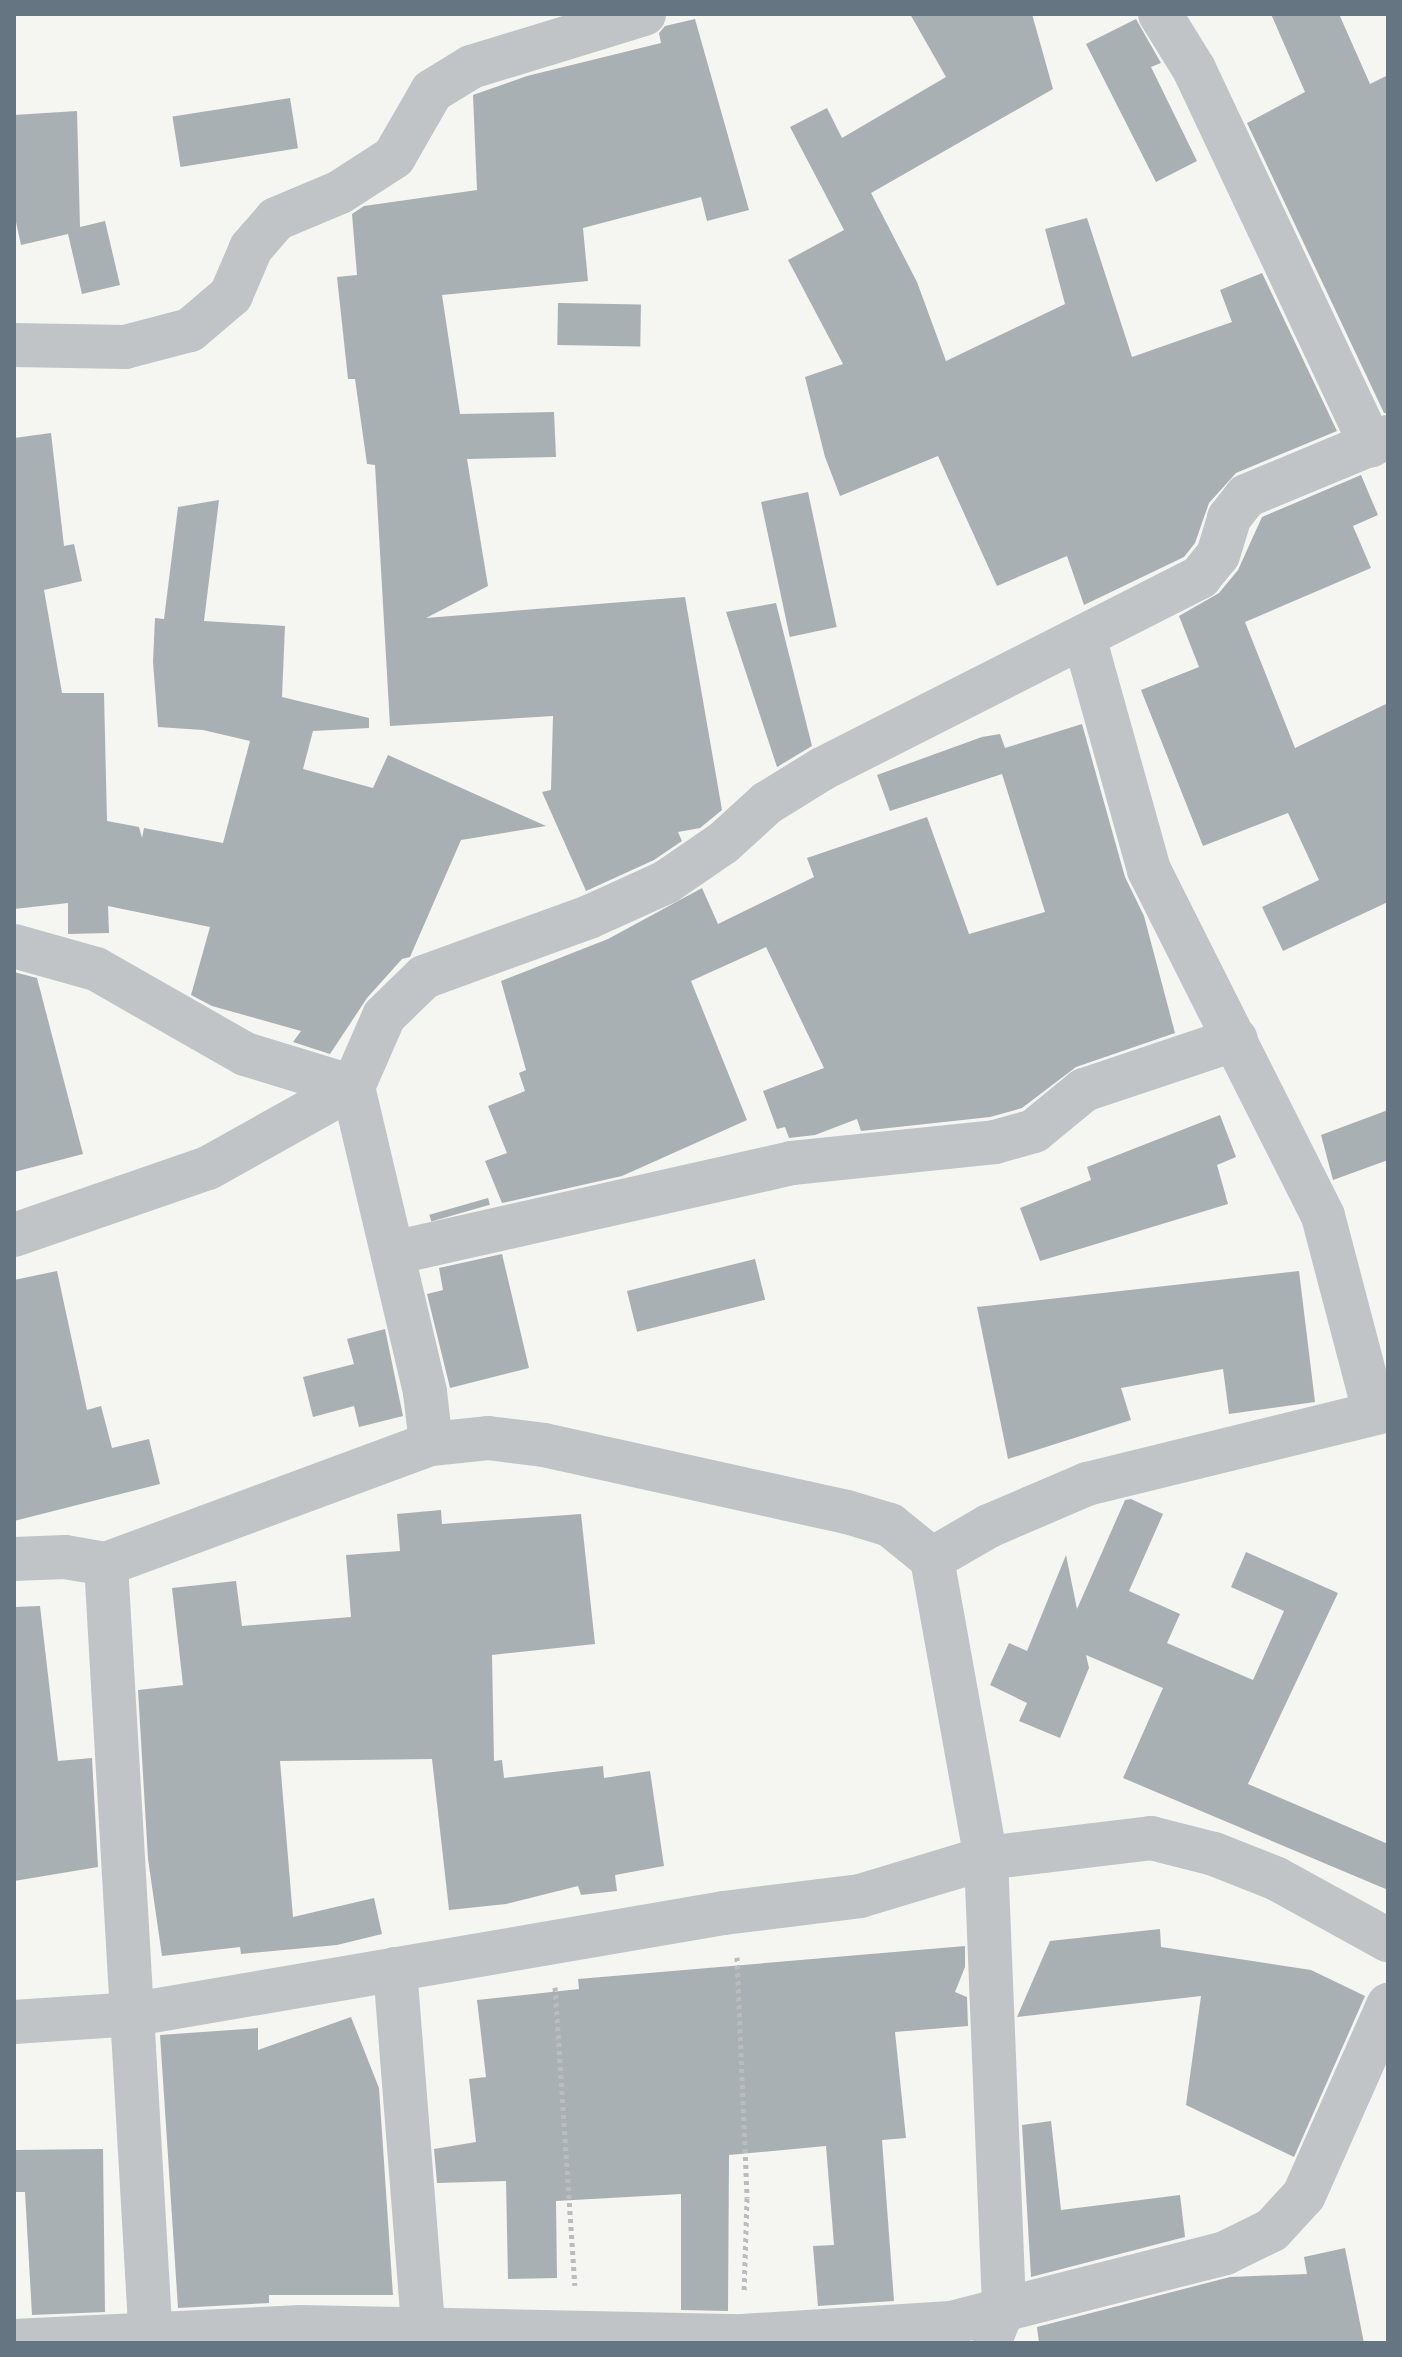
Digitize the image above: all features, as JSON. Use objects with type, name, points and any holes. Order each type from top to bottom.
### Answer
[{"type":"street","points":[[14,345],[125,347],[190,330],[231,295],[251,248],[276,219],[340,192],[394,157],[432,91],[471,67],[644,14]]},
{"type":"street","points":[[431,1444],[425,1392],[353,1087],[384,1016],[424,977],[589,917],[666,882],[723,843],[767,803],[822,769],[1200,577],[1218,555],[1229,518],[1246,496],[1379,441],[1194,69],[1160,14]]},
{"type":"street","points":[[932,1559],[989,1526],[1087,1484],[1381,1410],[1323,1216],[1149,870],[1084,637]]},
{"type":"street","points":[[14,946],[96,969],[245,1054],[353,1087]]},
{"type":"street","points":[[393,1253],[792,1163],[995,1142],[1034,1131],[1084,1090],[1236,1039]]},
{"type":"street","points":[[14,1235],[208,1168],[353,1087]]},
{"type":"street","points":[[14,1559],[65,1557],[106,1564],[431,1444],[488,1438],[544,1445],[847,1512],[890,1525],[932,1559],[986,1858],[997,2325]]},
{"type":"street","points":[[106,1564],[135,2014],[151,2339]]},
{"type":"street","points":[[14,2022],[135,2014],[724,1913],[860,1896],[986,1858],[1151,1838],[1214,1854],[1275,1878],[1388,1940]]},
{"type":"street","points":[[395,1969],[423,2326]]},
{"type":"street","points":[[14,2341],[151,2339],[423,2326],[742,2336],[951,2323],[997,2325],[1225,2253],[1272,2230],[1304,2195],[1388,2005]]},
{"type":"path","points":[[724,1913],[737,1955],[746,2168],[742,2336]]},
{"type":"path","points":[[552,1944],[579,2329]]},
{"type":"building","points":[[910,14],[1032,14],[1053,89],[871,193],[917,282],[946,361],[1065,304],[1045,229],[1087,218],[1132,357],[1232,322],[1220,290],[1262,273],[1337,431],[1236,473],[1209,503],[1195,543],[1184,557],[1084,605],[1067,556],[997,586],[938,456],[840,496],[825,457],[805,377],[843,364],[788,260],[844,230],[790,127],[827,108],[842,138],[946,77]]},
{"type":"building","points":[[1271,14],[1339,14],[1370,84],[1388,75],[1388,413],[1384,413],[1247,123],[1305,92]]},
{"type":"building","points":[[695,19],[749,210],[707,221],[701,197],[583,228],[588,281],[442,295],[460,414],[554,412],[556,457],[467,459],[488,586],[426,618],[685,597],[722,810],[700,828],[678,832],[682,841],[654,860],[586,891],[542,792],[551,790],[553,716],[390,726],[375,465],[367,464],[355,379],[348,379],[337,277],[357,275],[352,214],[364,206],[477,190],[473,95],[527,76],[661,43],[659,33],[665,26]]},
{"type":"building","points":[[1136,19],[1161,63],[1151,67],[1197,161],[1156,182],[1086,44]]},
{"type":"building","points":[[290,98],[298,148],[180,167],[172,117]]},
{"type":"building","points":[[77,111],[80,227],[105,221],[120,285],[82,294],[68,234],[21,245],[14,213],[14,115]]},
{"type":"building","points":[[558,303],[641,304],[640,346],[557,345]]},
{"type":"building","points":[[51,433],[64,546],[74,544],[82,581],[44,590],[62,693],[104,693],[107,821],[139,827],[142,838],[144,828],[223,843],[250,741],[203,730],[158,727],[153,662],[155,618],[164,619],[178,507],[219,500],[204,621],[285,626],[282,697],[369,718],[369,728],[313,731],[303,769],[373,788],[388,755],[546,826],[461,840],[410,957],[402,959],[367,998],[330,1054],[293,1042],[301,1031],[212,1006],[191,995],[210,927],[108,906],[109,933],[68,934],[68,903],[14,909],[14,438]]},
{"type":"building","points":[[1361,475],[1378,515],[1353,526],[1371,568],[1245,622],[1295,748],[1388,703],[1388,902],[1283,951],[1262,907],[1319,880],[1288,813],[1203,846],[1141,690],[1199,667],[1179,616],[1219,593],[1238,570],[1262,517]]},
{"type":"building","points":[[808,492],[837,627],[790,637],[761,502]]},
{"type":"building","points":[[776,603],[812,746],[777,767],[726,612]]},
{"type":"building","points":[[1082,724],[1125,877],[1144,916],[1175,1033],[1076,1067],[1022,1108],[990,1117],[861,1131],[857,1119],[815,1135],[789,1138],[785,1127],[777,1129],[763,1091],[824,1068],[766,947],[691,981],[747,1120],[622,1176],[502,1203],[485,1161],[507,1153],[488,1106],[525,1091],[519,1073],[526,1070],[501,981],[608,939],[702,888],[718,924],[814,877],[807,858],[927,817],[969,934],[1045,912],[1002,774],[890,811],[877,775],[982,737],[1000,734],[1005,748]]},
{"type":"building","points":[[14,972],[37,978],[83,1154],[14,1172]]},
{"type":"building","points":[[1388,1110],[1388,1160],[1333,1180],[1321,1135]]},
{"type":"building","points":[[1220,1115],[1236,1157],[1217,1165],[1228,1204],[1040,1261],[1020,1208],[1091,1180],[1087,1167]]},
{"type":"building","points":[[488,1198],[490,1205],[431,1222],[429,1215]]},
{"type":"building","points":[[502,1254],[529,1368],[450,1388],[427,1294],[443,1290],[439,1268]]},
{"type":"building","points":[[755,1259],[765,1300],[637,1332],[627,1291]]},
{"type":"building","points":[[57,1271],[87,1410],[101,1406],[112,1448],[149,1439],[160,1484],[14,1521],[14,1280]]},
{"type":"building","points":[[1299,1271],[1315,1402],[1229,1414],[1223,1369],[1121,1388],[1131,1420],[1008,1459],[977,1307]]},
{"type":"building","points":[[385,1329],[403,1416],[359,1427],[354,1406],[313,1417],[303,1377],[354,1364],[347,1339]]},
{"type":"building","points":[[1131,1499],[1163,1514],[1129,1591],[1180,1614],[1167,1643],[1253,1680],[1284,1611],[1231,1587],[1246,1552],[1338,1593],[1248,1784],[1388,1844],[1388,1890],[1123,1778],[1163,1688],[1086,1655],[1089,1668],[1060,1738],[1019,1721],[1027,1703],[990,1685],[1009,1643],[1027,1651],[1066,1555],[1077,1609],[1125,1500]]},
{"type":"building","points":[[441,1510],[442,1524],[581,1514],[595,1644],[492,1655],[494,1761],[502,1760],[504,1778],[603,1766],[604,1778],[650,1771],[664,1866],[615,1875],[617,1891],[581,1895],[578,1886],[506,1904],[449,1910],[432,1759],[280,1761],[293,1917],[374,1898],[382,1934],[337,1945],[241,1954],[240,1947],[162,1956],[148,1859],[138,1690],[183,1685],[172,1588],[236,1581],[242,1626],[351,1617],[346,1555],[400,1551],[397,1514]]},
{"type":"building","points":[[40,1606],[58,1761],[92,1758],[98,1867],[14,1881],[14,1607]]},
{"type":"building","points":[[1160,1929],[1161,1947],[1311,1970],[1365,1996],[1294,2157],[1186,2105],[1201,1996],[1017,2017],[1050,1941]]},
{"type":"building","points":[[965,1946],[965,1967],[955,1992],[967,1997],[968,2026],[895,2032],[906,2138],[882,2140],[894,2301],[818,2306],[813,2246],[834,2245],[826,2146],[729,2155],[728,2311],[681,2310],[681,2194],[556,2201],[557,2278],[508,2279],[506,2181],[437,2183],[434,2149],[476,2142],[469,2079],[486,2077],[477,2000],[579,1989],[578,1979]]},
{"type":"building","points":[[351,2017],[379,2088],[393,2295],[269,2295],[269,2303],[178,2308],[160,2035],[258,2028],[258,2050]]},
{"type":"building","points":[[1051,2121],[1061,2210],[1180,2195],[1185,2237],[1031,2277],[1022,2125]]},
{"type":"building","points":[[103,2149],[105,2312],[32,2315],[25,2192],[14,2192],[14,2150]]},
{"type":"building","points":[[1345,2248],[1364,2343],[1039,2343],[1037,2327],[1230,2277],[1307,2274],[1304,2257]]}]
